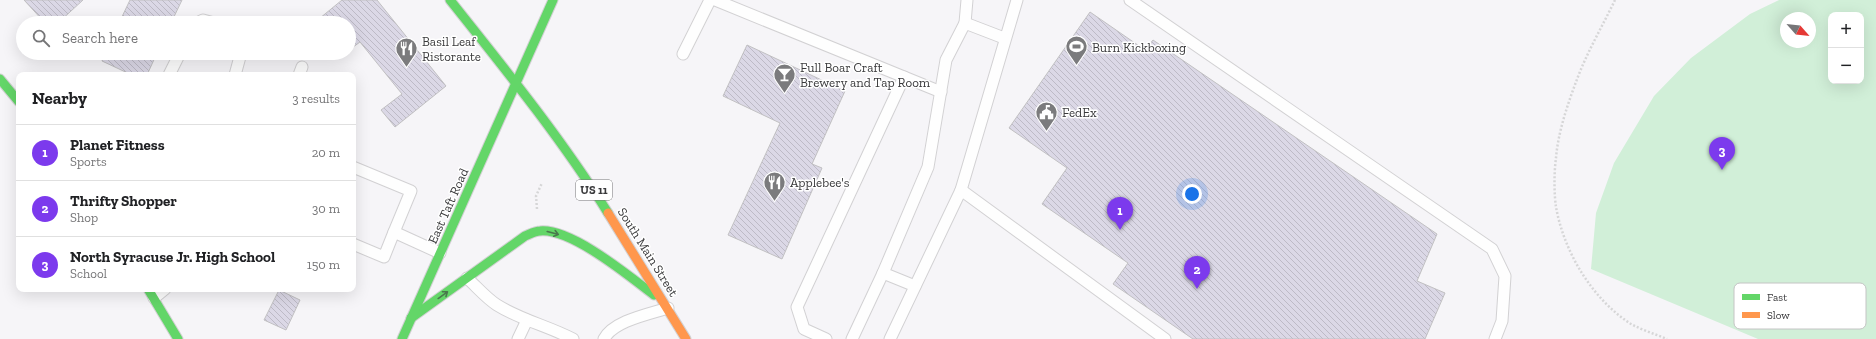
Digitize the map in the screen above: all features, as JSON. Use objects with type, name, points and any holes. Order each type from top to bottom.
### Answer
[{"type":"main road","name":"US 11","points":[[450,0],[517,83]]},
{"type":"main road","name":"East Taft Road","points":[[402,339],[553,0]]},
{"type":"main road","points":[[0,79],[16,98]]},
{"type":"main road","name":"South Main Street","points":[[517,83],[589,183],[686,339]]},
{"type":"main road","points":[[411,318],[525,236],[539,231],[552,232],[590,248],[666,305]]},
{"type":"main road","points":[[151,293],[178,339]]},
{"type":"lane","points":[[683,54],[710,0]]},
{"type":"lane","points":[[715,0],[941,92]]},
{"type":"lane","points":[[852,339],[883,273],[928,167],[946,60],[965,23],[967,0]]},
{"type":"lane","points":[[890,339],[961,190],[1004,38],[1017,0]]},
{"type":"lane","points":[[1130,0],[1492,249],[1505,276],[1502,321],[1495,339]]},
{"type":"lane","points":[[965,23],[1004,38]]},
{"type":"lane","points":[[170,72],[176,60]]},
{"type":"lane","points":[[236,72],[239,60]]},
{"type":"lane","points":[[826,339],[804,329],[797,307],[904,77]]},
{"type":"lane","points":[[356,168],[411,190],[384,257],[356,245]]},
{"type":"lane","points":[[961,190],[1165,339]]},
{"type":"lane","points":[[394,232],[440,253]]},
{"type":"lane","points":[[883,273],[915,286]]},
{"type":"lane","points":[[467,278],[496,304],[560,336],[573,339]]},
{"type":"lane","points":[[604,339],[607,333],[617,325],[666,305]]},
{"type":"lane","points":[[518,339],[526,320]]},
{"type":"path","points":[[1615,0],[1576,81],[1567,110],[1556,158],[1556,206],[1574,261],[1585,279],[1599,296],[1615,312],[1632,324],[1667,339]]},
{"type":"path","points":[[537,210],[536,196],[542,183]]},
{"type":"green space","points":[[1779,0],[1876,0],[1876,339],[1758,339],[1734,329],[1866,329],[1866,283],[1734,283],[1734,329],[1591,269],[1596,213],[1614,163],[1654,96],[1691,58],[1750,14]]},
{"type":"building","points":[[24,0],[83,0],[66,16],[39,16]]},
{"type":"building","points":[[130,0],[182,0],[174,16],[122,16]]},
{"type":"building","name":"Basil Leaf Ristorante","points":[[342,0],[377,0],[446,86],[395,127],[381,110],[402,94],[360,42],[356,45],[356,16],[323,16]]},
{"type":"building","points":[[1090,12],[1145,50],[1153,40],[1437,234],[1417,281],[1445,293],[1425,339],[1193,339],[1113,284],[1128,263],[1042,204],[1067,168],[1009,128]]},
{"type":"building","points":[[747,45],[845,91],[812,164],[822,168],[782,259],[728,235],[780,123],[723,96]]},
{"type":"building","points":[[154,60],[148,72],[126,72],[102,61]]},
{"type":"building","points":[[278,292],[283,292],[300,300],[286,330],[264,320]]},
{"type":"traffic: fast","points":[[450,0],[552,131],[608,213]]},
{"type":"traffic: fast","points":[[402,339],[553,0]]},
{"type":"traffic: fast","points":[[0,79],[16,98]]},
{"type":"traffic: fast","points":[[411,318],[525,236],[538,231],[553,232],[583,245],[615,266],[654,295]]},
{"type":"traffic: fast","points":[[150,292],[178,339]]},
{"type":"traffic: slow","points":[[608,213],[686,339]]},
{"type":"place","name":"Burn Kickboxing","points":[[1077,66]]},
{"type":"place","name":"Basil Leaf Ristorante","points":[[406,68]]},
{"type":"place","name":"Full Boar Craft Brewery and Tap Room","points":[[784,94]]},
{"type":"place","name":"FedEx","points":[[1046,132]]},
{"type":"place","name":"North Syracuse Jr. High School","points":[[1722,170]]},
{"type":"place","name":"Applebee's","points":[[775,202]]},
{"type":"place","name":"Planet Fitness","points":[[1120,230]]},
{"type":"place","name":"Thrifty Shopper","points":[[1197,289]]}]
